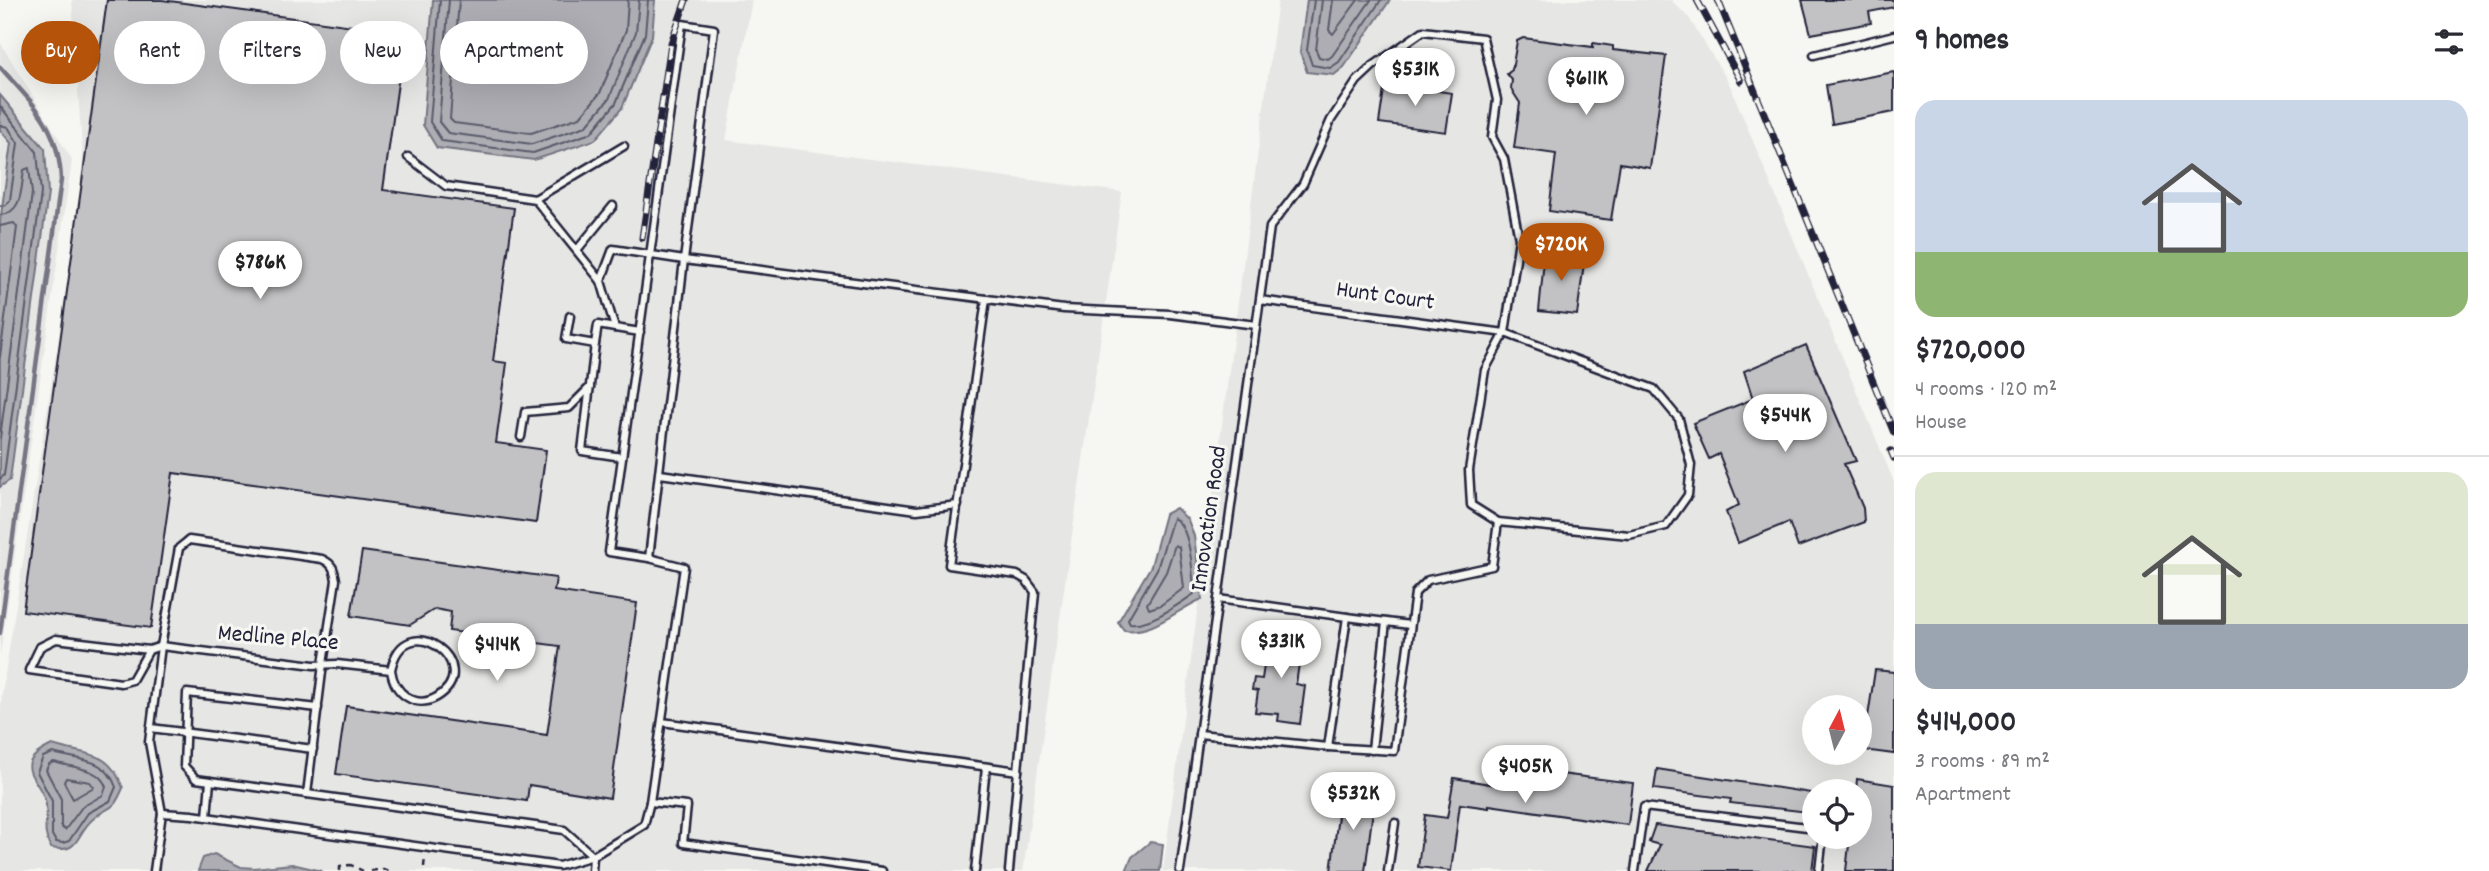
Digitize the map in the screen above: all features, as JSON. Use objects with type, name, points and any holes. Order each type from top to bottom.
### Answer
[{"type":"lane","points":[[162,813],[559,866],[593,856],[644,825],[650,802],[684,567],[609,552],[682,24],[714,29],[649,558]]},
{"type":"lane","name":"Innovation Road","points":[[1180,871],[1270,227],[1303,184],[1331,120],[1357,81],[1373,66],[1423,31],[1483,38],[1497,100],[1492,136],[1504,159],[1519,239],[1506,333]]},
{"type":"lane","points":[[1814,55],[1894,35]]},
{"type":"lane","points":[[408,157],[446,186],[536,199],[624,146]]},
{"type":"lane","points":[[536,199],[601,281],[615,328]]},
{"type":"lane","points":[[577,250],[613,206]]},
{"type":"lane","points":[[601,281],[613,249],[1063,309],[1170,314],[1256,325]]},
{"type":"lane","points":[[986,299],[949,565],[1020,576],[1035,592],[1009,871]]},
{"type":"lane","name":"Hunt Court","points":[[1260,300],[1506,333]]},
{"type":"lane","points":[[570,316],[566,340],[595,344]]},
{"type":"lane","points":[[622,457],[582,452],[595,344],[598,325],[640,332]]},
{"type":"lane","points":[[1506,333],[1654,388],[1679,419],[1692,465],[1688,495],[1667,526],[1629,535],[1498,522],[1471,505],[1469,470],[1485,370],[1506,333]]},
{"type":"lane","points":[[522,437],[525,412],[569,408],[590,387]]},
{"type":"lane","points":[[660,474],[917,510],[958,505]]},
{"type":"lane","points":[[1199,734],[1394,751],[1415,593],[1428,580],[1492,566],[1498,522]]},
{"type":"lane","points":[[154,871],[162,813],[149,741],[161,646],[179,548],[189,540],[329,562],[334,568],[336,580],[307,794]]},
{"type":"lane","points":[[1218,599],[1410,625]]},
{"type":"lane","points":[[1328,747],[1347,617]]},
{"type":"lane","points":[[1372,750],[1387,622]]},
{"type":"lane","name":"Medline Place","points":[[149,650],[132,680],[121,683],[29,670],[40,647],[56,639],[149,650],[161,646],[314,665],[391,670]]},
{"type":"lane","points":[[415,641],[435,643],[443,649],[452,667],[448,686],[433,699],[423,701],[404,696],[392,680],[391,670],[398,651],[415,641]]},
{"type":"lane","points":[[318,708],[187,693],[184,766],[196,779],[564,830],[593,856]]},
{"type":"lane","points":[[662,722],[1018,771]]},
{"type":"lane","points":[[151,728],[313,749]]},
{"type":"lane","points":[[975,871],[986,767]]},
{"type":"lane","points":[[207,817],[211,781]]},
{"type":"lane","points":[[650,802],[687,806],[684,843],[882,871]]},
{"type":"lane","points":[[1636,871],[1644,807],[1802,826]]},
{"type":"lane","points":[[1388,871],[1395,823]]},
{"type":"lane","points":[[1819,871],[1822,849]]},
{"type":"lane","points":[[592,871],[593,856]]},
{"type":"path","points":[[340,871],[340,866],[351,865],[363,871]]},
{"type":"path","points":[[421,871],[424,867],[426,871]]},
{"type":"path","points":[[370,871],[389,871]]},
{"type":"shaded area","points":[[72,0],[752,0],[726,140],[1122,192],[1023,871],[0,871],[2,693],[84,180],[78,84],[100,84],[100,21],[73,21]]},
{"type":"shaded area","points":[[1278,0],[1671,0],[1689,18],[1729,83],[1894,482],[1894,871],[1163,871]]},
{"type":"shaded area","points":[[0,42],[21,76],[21,84],[26,84],[72,160],[0,656]]},
{"type":"water","points":[[433,0],[655,0],[652,36],[622,108],[595,140],[534,160],[437,148],[423,125]]},
{"type":"water","points":[[1307,0],[1390,0],[1344,67],[1334,75],[1307,72],[1300,52]]},
{"type":"water","points":[[0,95],[45,149],[48,193],[10,480],[0,487],[0,222],[11,143],[0,130]]},
{"type":"water","points":[[1176,508],[1188,520],[1194,536],[1202,599],[1155,625],[1124,630],[1118,622],[1151,566],[1165,514]]},
{"type":"water","points":[[52,745],[104,760],[111,766],[123,788],[113,806],[93,819],[73,845],[61,849],[51,848],[48,842],[46,804],[29,766],[39,753]]},
{"type":"water","points":[[1150,842],[1163,844],[1160,871],[1126,871],[1132,857]]},
{"type":"water","points":[[214,854],[241,867],[292,864],[322,871],[198,871],[203,858]]},
{"type":"building","points":[[107,0],[162,0],[317,21],[219,21],[219,84],[326,84],[326,22],[340,24],[340,84],[398,84],[383,190],[514,208],[493,361],[507,363],[496,443],[546,450],[536,523],[173,473],[151,628],[23,611],[95,84],[100,84],[100,51]]},
{"type":"building","points":[[1802,0],[1894,0],[1894,7],[1869,12],[1871,23],[1811,34]]},
{"type":"building","points":[[1523,38],[1593,47],[1593,43],[1613,46],[1613,50],[1666,56],[1650,168],[1620,163],[1611,220],[1549,211],[1556,154],[1514,148],[1520,103],[1511,89],[1512,80],[1507,74],[1512,70],[1517,41]]},
{"type":"building","points":[[1894,72],[1894,112],[1832,124],[1826,85]]},
{"type":"building","points":[[1385,83],[1452,93],[1446,132],[1379,123]]},
{"type":"building","points":[[1545,250],[1585,256],[1577,315],[1539,311]]},
{"type":"building","points":[[1806,345],[1856,461],[1844,464],[1863,508],[1864,522],[1798,547],[1789,522],[1738,543],[1726,512],[1739,505],[1719,454],[1709,459],[1693,423],[1753,399],[1744,371]]},
{"type":"building","points":[[362,551],[556,578],[554,591],[637,603],[610,798],[529,785],[527,801],[336,774],[346,706],[547,735],[560,646],[449,631],[451,612],[435,609],[410,625],[351,616]]},
{"type":"building","points":[[1269,633],[1303,637],[1296,684],[1305,686],[1300,724],[1278,721],[1279,714],[1255,712],[1258,691],[1252,690],[1254,678],[1262,679]]},
{"type":"building","points":[[1875,670],[1894,672],[1894,754],[1872,751],[1871,695]]},
{"type":"building","points":[[1505,767],[1633,783],[1628,825],[1489,805],[1489,808],[1460,804],[1451,871],[1418,867],[1425,815],[1447,818],[1454,778],[1502,786]]},
{"type":"building","points":[[1657,769],[1802,792],[1802,811],[1730,803],[1731,799],[1654,789]]},
{"type":"building","points":[[1872,781],[1894,785],[1894,871],[1846,871],[1849,849],[1872,849]]},
{"type":"building","points":[[1341,792],[1375,795],[1365,871],[1331,871]]},
{"type":"building","points":[[1655,825],[1802,844],[1802,849],[1815,849],[1812,871],[1648,871],[1660,845],[1649,842]]},
{"type":"waterway","points":[[0,67],[33,105],[50,130],[59,161],[61,180],[0,633]]},
{"type":"railway","points":[[642,238],[671,43],[686,0]]},
{"type":"railway","points":[[1697,0],[1741,81]]},
{"type":"railway","points":[[1718,0],[1894,433]]},
{"type":"railway","points":[[1891,451],[1894,458]]}]
